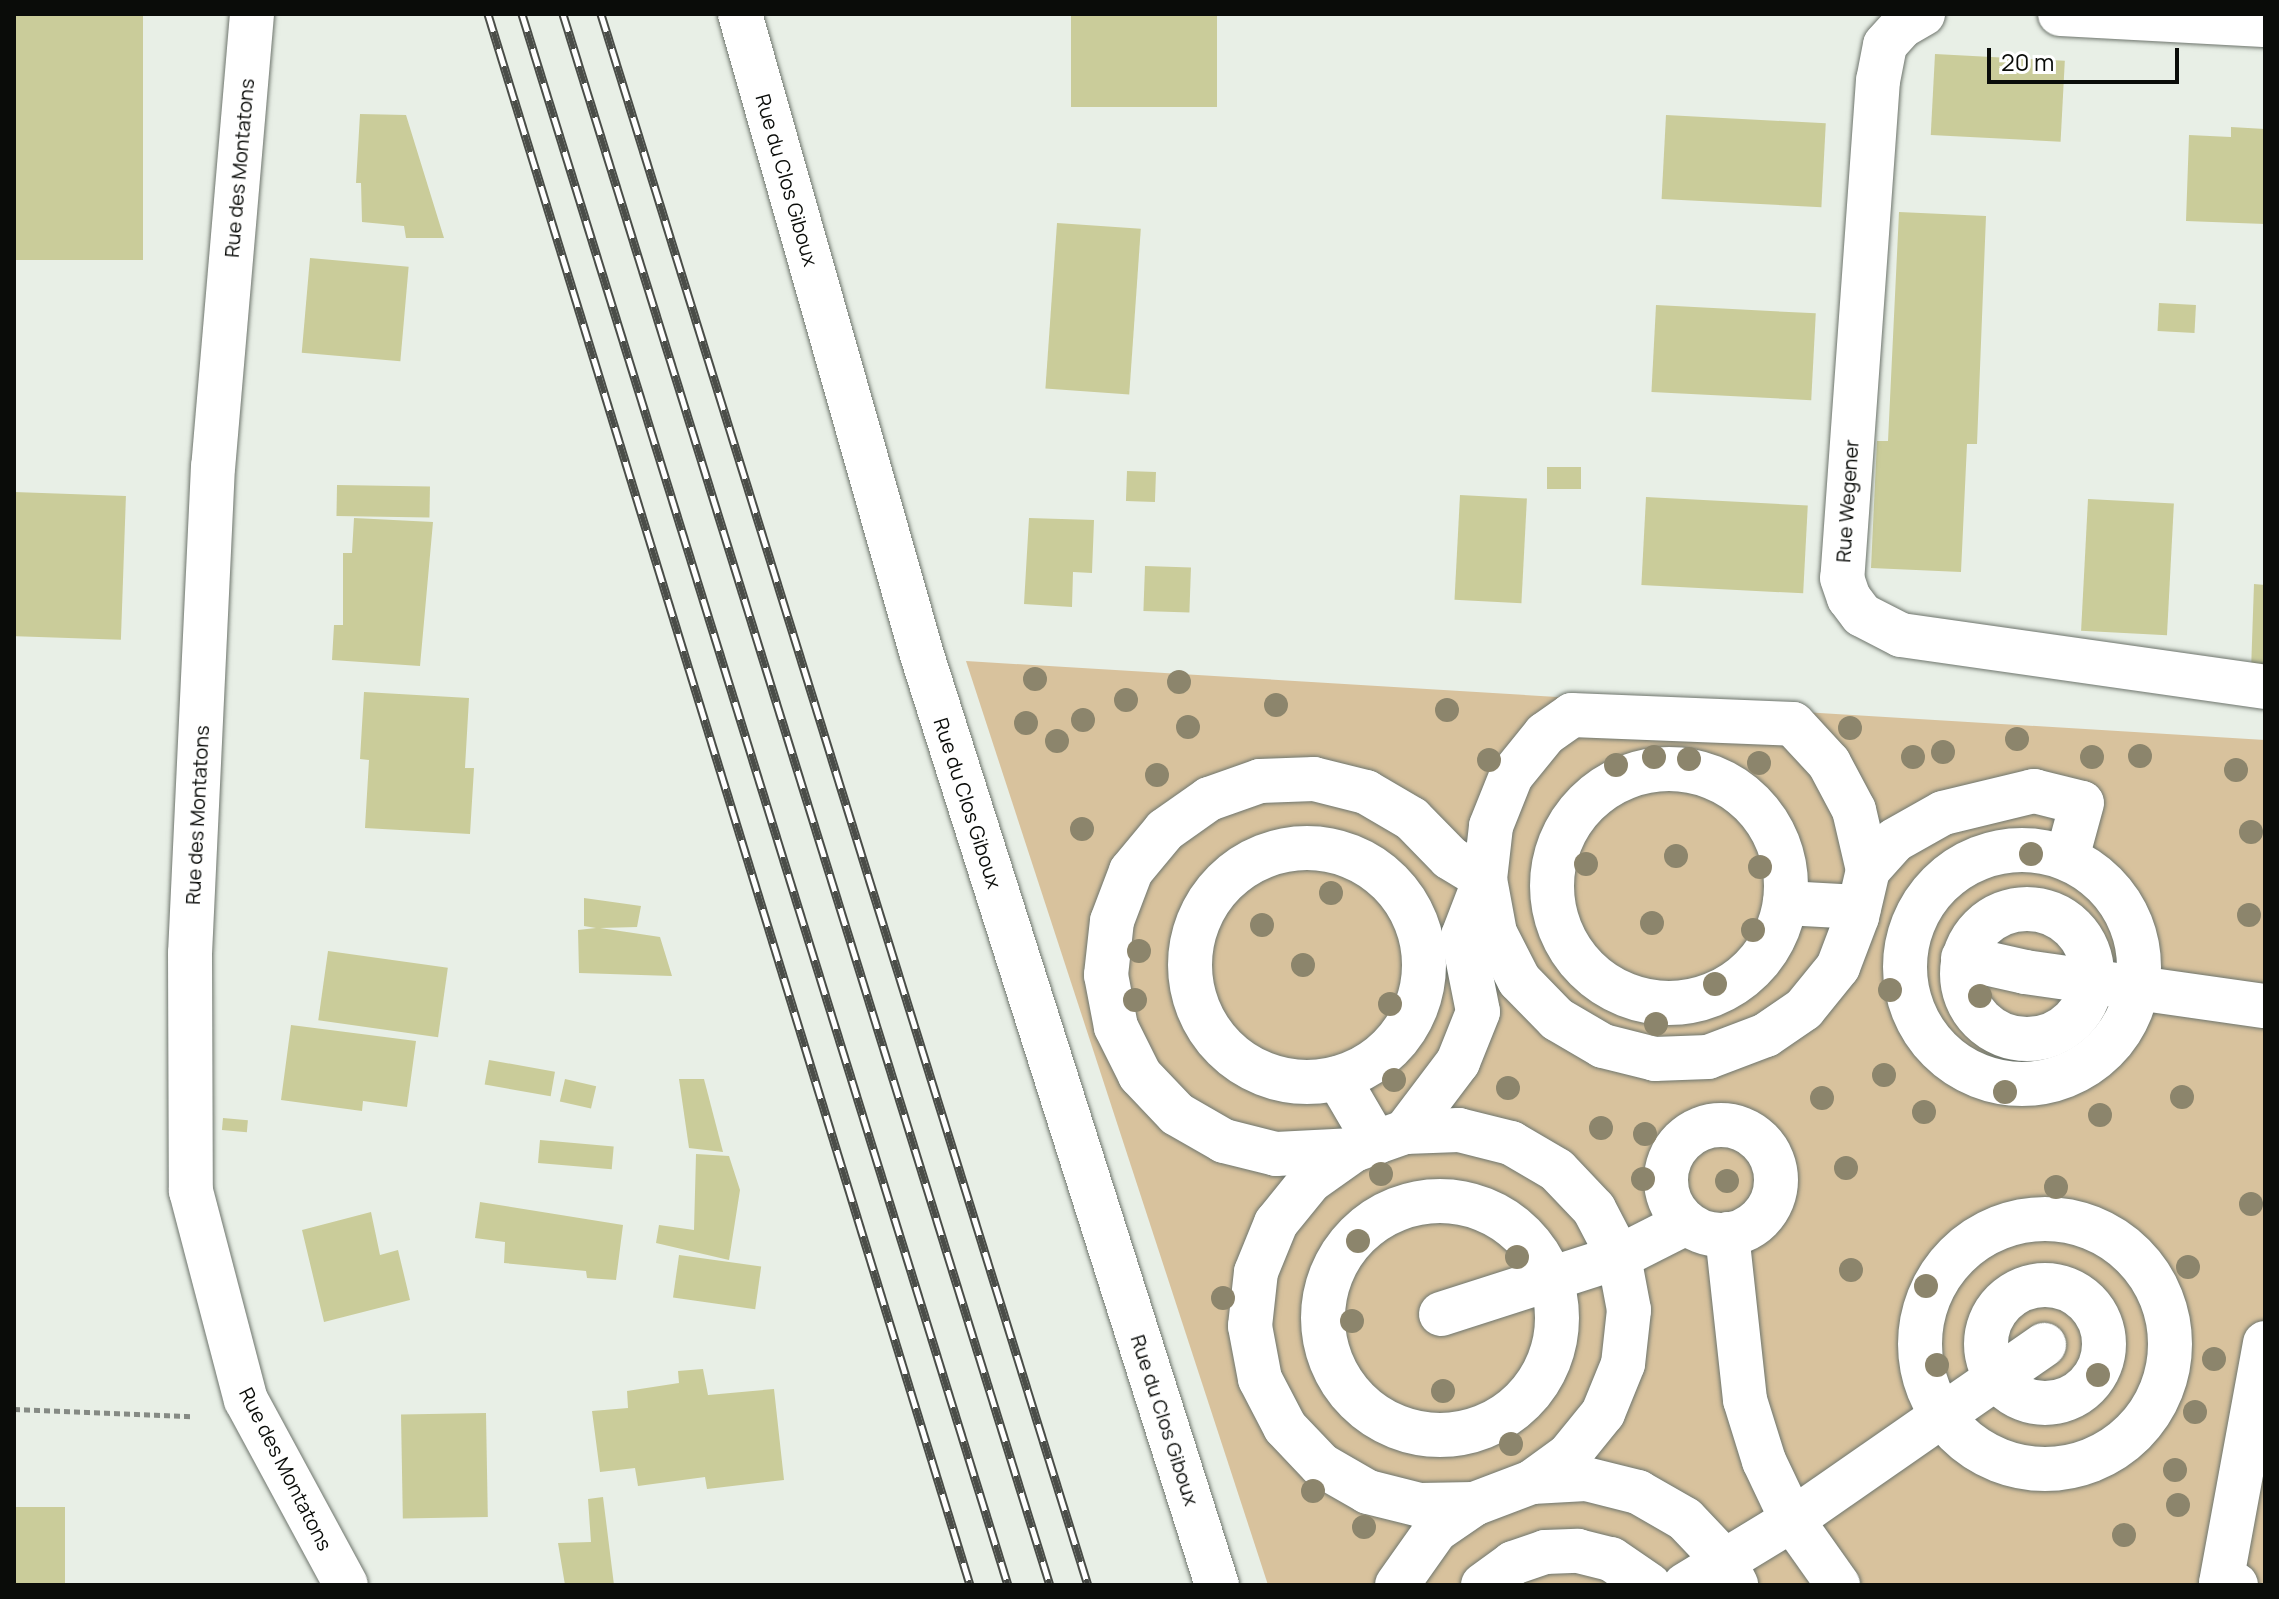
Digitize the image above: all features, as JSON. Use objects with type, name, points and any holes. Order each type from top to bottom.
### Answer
[{"type":"street","name":"Rue des Montatons","points":[[252,14],[213,466],[190,953],[191,1191],[246,1400],[346,1585]]},
{"type":"street","name":"Rue du Clos Giboux","points":[[740,14],[922,655],[1217,1585]]},
{"type":"street","points":[[2060,14],[2265,25]]},
{"type":"street","name":"Rue Wegener","points":[[1913,20],[1885,45],[1878,80],[1842,578],[1849,598],[1862,615],[1901,635],[2265,687]]},
{"type":"street","points":[[1474,1504],[1420,1505],[1368,1492],[1321,1465],[1294,1436],[1260,1379],[1250,1326],[1256,1272],[1276,1223],[1310,1181],[1378,1142],[1458,1062],[1478,1012],[1463,936],[1485,879],[1491,826],[1511,776],[1545,734],[1572,715],[1793,724],[1829,763],[1848,799],[1863,888]]},
{"type":"street","points":[[1681,769],[1713,777],[1742,794],[1765,818],[1780,848],[1785,903],[1771,945],[1749,972],[1723,991],[1690,1002],[1657,1003],[1624,995],[1595,978],[1572,955],[1557,924],[1550,891],[1554,858],[1567,827],[1588,800],[1615,781],[1647,770],[1681,769]]},
{"type":"street","points":[[1397,1585],[1436,1530],[1474,1504],[1532,1482],[1569,1455],[1603,1413],[1623,1364],[1629,1310],[1619,1257],[1594,1209],[1557,1170],[1511,1143],[1459,1130],[1276,1154],[1224,1141],[1177,1114],[1140,1075],[1116,1027],[1106,975],[1112,921],[1131,871],[1165,830],[1209,799],[1260,781],[1314,779],[1366,792],[1412,819],[1450,858],[1485,879],[1495,933],[1519,980],[1557,1019],[1603,1046],[1655,1059],[1708,1057],[1766,1035],[1804,1009],[1838,967],[1863,888],[1895,840],[1943,813],[2034,791],[2082,803],[2067,858]]},
{"type":"street","points":[[1319,848],[1351,856],[1381,873],[1404,897],[1419,927],[1425,960],[1422,993],[1409,1024],[1388,1051],[1338,1078],[1295,1082],[1262,1074],[1233,1057],[1211,1032],[1196,1003],[1189,970],[1192,937],[1205,906],[1226,879],[1254,860],[1285,849],[1319,848]]},
{"type":"street","points":[[2035,850],[2067,858],[2096,875],[2119,900],[2134,929],[2140,962],[2138,988],[2124,1026],[2103,1053],[2076,1072],[2044,1083],[2011,1085],[1978,1076],[1949,1059],[1925,1035],[1910,1005],[1904,973],[1908,939],[1934,890],[1969,862],[2001,851],[2035,850]]},
{"type":"street","points":[[1785,903],[1863,888]]},
{"type":"street","points":[[2033,909],[2052,913],[2081,936],[2089,953],[2092,982],[2072,1021],[2038,1038],[2020,1039],[1986,1025],[1973,1012],[1964,995],[1963,958],[1981,927],[1997,916],[2033,909]]},
{"type":"street","points":[[1963,958],[2092,982],[2265,1006]]},
{"type":"street","points":[[1338,1078],[1378,1142]]},
{"type":"street","points":[[1418,1202],[1484,1208],[1513,1225],[1536,1250],[1551,1281],[1557,1313],[1554,1347],[1541,1378],[1521,1403],[1493,1423],[1439,1434],[1395,1428],[1343,1386],[1328,1355],[1322,1323],[1325,1289],[1338,1258],[1368,1225],[1418,1202]]},
{"type":"street","points":[[2057,1219],[2093,1228],[2123,1246],[2148,1272],[2164,1303],[2171,1339],[2167,1375],[2153,1408],[2131,1435],[2102,1457],[2068,1468],[2032,1469],[1997,1460],[1966,1443],[1942,1416],[1926,1385],[1919,1349],[1922,1314],[1936,1281],[1959,1253],[1988,1233],[2022,1221],[2057,1219]]},
{"type":"street","points":[[1441,1314],[1707,1229],[1745,1400],[1764,1461],[1792,1520],[1838,1585]]},
{"type":"street","points":[[1685,1585],[1729,1572],[1792,1520],[2044,1345]]},
{"type":"street","points":[[2236,1585],[2221,1583],[2254,1464],[2264,1349]]},
{"type":"street","points":[[1532,1482],[1586,1479],[1638,1492],[1685,1519],[1729,1572]]},
{"type":"street","points":[[1483,1585],[1513,1563],[1545,1552],[1578,1551],[1611,1559],[1649,1585]]},
{"type":"path","points":[[14,1409],[206,1417],[246,1400]]},
{"type":"shaded area","points":[[966,661],[2265,740],[2265,1585],[1268,1585]]},
{"type":"building","points":[[14,14],[143,14],[143,260],[14,260]]},
{"type":"building","points":[[1071,14],[1217,14],[1217,107],[1071,107]]},
{"type":"building","points":[[1935,54],[2065,61],[2061,142],[1931,135]]},
{"type":"building","points":[[360,114],[406,115],[444,238],[406,238],[404,226],[362,222],[361,183],[356,183]]},
{"type":"building","points":[[1666,115],[1826,123],[1821,207],[1662,199]]},
{"type":"building","points":[[2231,127],[2265,129],[2265,224],[2186,221],[2189,135],[2231,137]]},
{"type":"building","points":[[1899,212],[1986,216],[1977,444],[1967,444],[1961,572],[1871,568],[1877,441],[1888,441]]},
{"type":"building","points":[[1057,223],[1141,229],[1129,394],[1045,389]]},
{"type":"building","points":[[310,258],[409,267],[400,361],[302,353]]},
{"type":"building","points":[[2159,303],[2196,305],[2194,333],[2158,331]]},
{"type":"building","points":[[1656,305],[1816,313],[1811,400],[1651,392]]},
{"type":"building","points":[[1547,467],[1581,467],[1581,489],[1547,489]]},
{"type":"building","points":[[1127,471],[1156,472],[1155,502],[1126,501]]},
{"type":"building","points":[[337,485],[430,487],[429,518],[336,516]]},
{"type":"building","points":[[14,492],[126,496],[121,640],[14,636]]},
{"type":"building","points":[[1460,495],[1527,499],[1521,603],[1455,600]]},
{"type":"building","points":[[1646,497],[1808,505],[1803,593],[1641,585]]},
{"type":"building","points":[[2088,499],[2174,504],[2167,635],[2081,631]]},
{"type":"building","points":[[354,518],[433,522],[420,666],[332,660],[334,625],[343,625],[343,553],[352,553]]},
{"type":"building","points":[[1029,518],[1094,520],[1092,573],[1073,572],[1072,607],[1024,604]]},
{"type":"building","points":[[1145,566],[1191,568],[1189,613],[1143,611]]},
{"type":"building","points":[[2254,584],[2265,585],[2265,672],[2251,671]]},
{"type":"building","points":[[364,692],[469,698],[465,768],[474,768],[470,834],[365,828],[369,760],[360,759]]},
{"type":"building","points":[[584,898],[641,906],[637,927],[600,928],[660,937],[672,976],[579,973],[578,930],[596,928],[584,926]]},
{"type":"building","points":[[328,951],[448,968],[438,1037],[318,1020]]},
{"type":"building","points":[[291,1025],[416,1041],[407,1107],[363,1101],[362,1111],[281,1100]]},
{"type":"building","points":[[489,1060],[555,1072],[551,1096],[485,1085]]},
{"type":"building","points":[[565,1079],[596,1086],[591,1109],[560,1101]]},
{"type":"building","points":[[679,1079],[704,1079],[723,1152],[689,1148]]},
{"type":"building","points":[[223,1118],[248,1120],[247,1132],[222,1130]]},
{"type":"building","points":[[540,1140],[614,1146],[612,1169],[538,1163]]},
{"type":"building","points":[[696,1154],[729,1156],[740,1190],[729,1260],[656,1243],[659,1225],[694,1230]]},
{"type":"building","points":[[480,1202],[623,1225],[616,1280],[587,1278],[586,1271],[504,1263],[505,1242],[475,1238]]},
{"type":"building","points":[[371,1212],[380,1255],[398,1250],[410,1300],[324,1322],[302,1230]]},
{"type":"building","points":[[679,1255],[761,1267],[755,1309],[673,1298]]},
{"type":"building","points":[[703,1369],[708,1395],[774,1389],[784,1480],[707,1489],[705,1477],[638,1486],[635,1468],[600,1472],[592,1411],[628,1408],[627,1391],[679,1383],[678,1371]]},
{"type":"building","points":[[486,1413],[488,1517],[403,1518],[401,1414]]},
{"type":"building","points":[[603,1497],[614,1585],[565,1585],[558,1543],[591,1542],[588,1499]]},
{"type":"building","points":[[14,1507],[65,1507],[65,1585],[14,1585]]},
{"type":"railway","points":[[488,14],[970,1585]]},
{"type":"railway","points":[[522,14],[1008,1585]]},
{"type":"railway","points":[[563,14],[1050,1585]]},
{"type":"railway","points":[[601,14],[1088,1585]]}]
